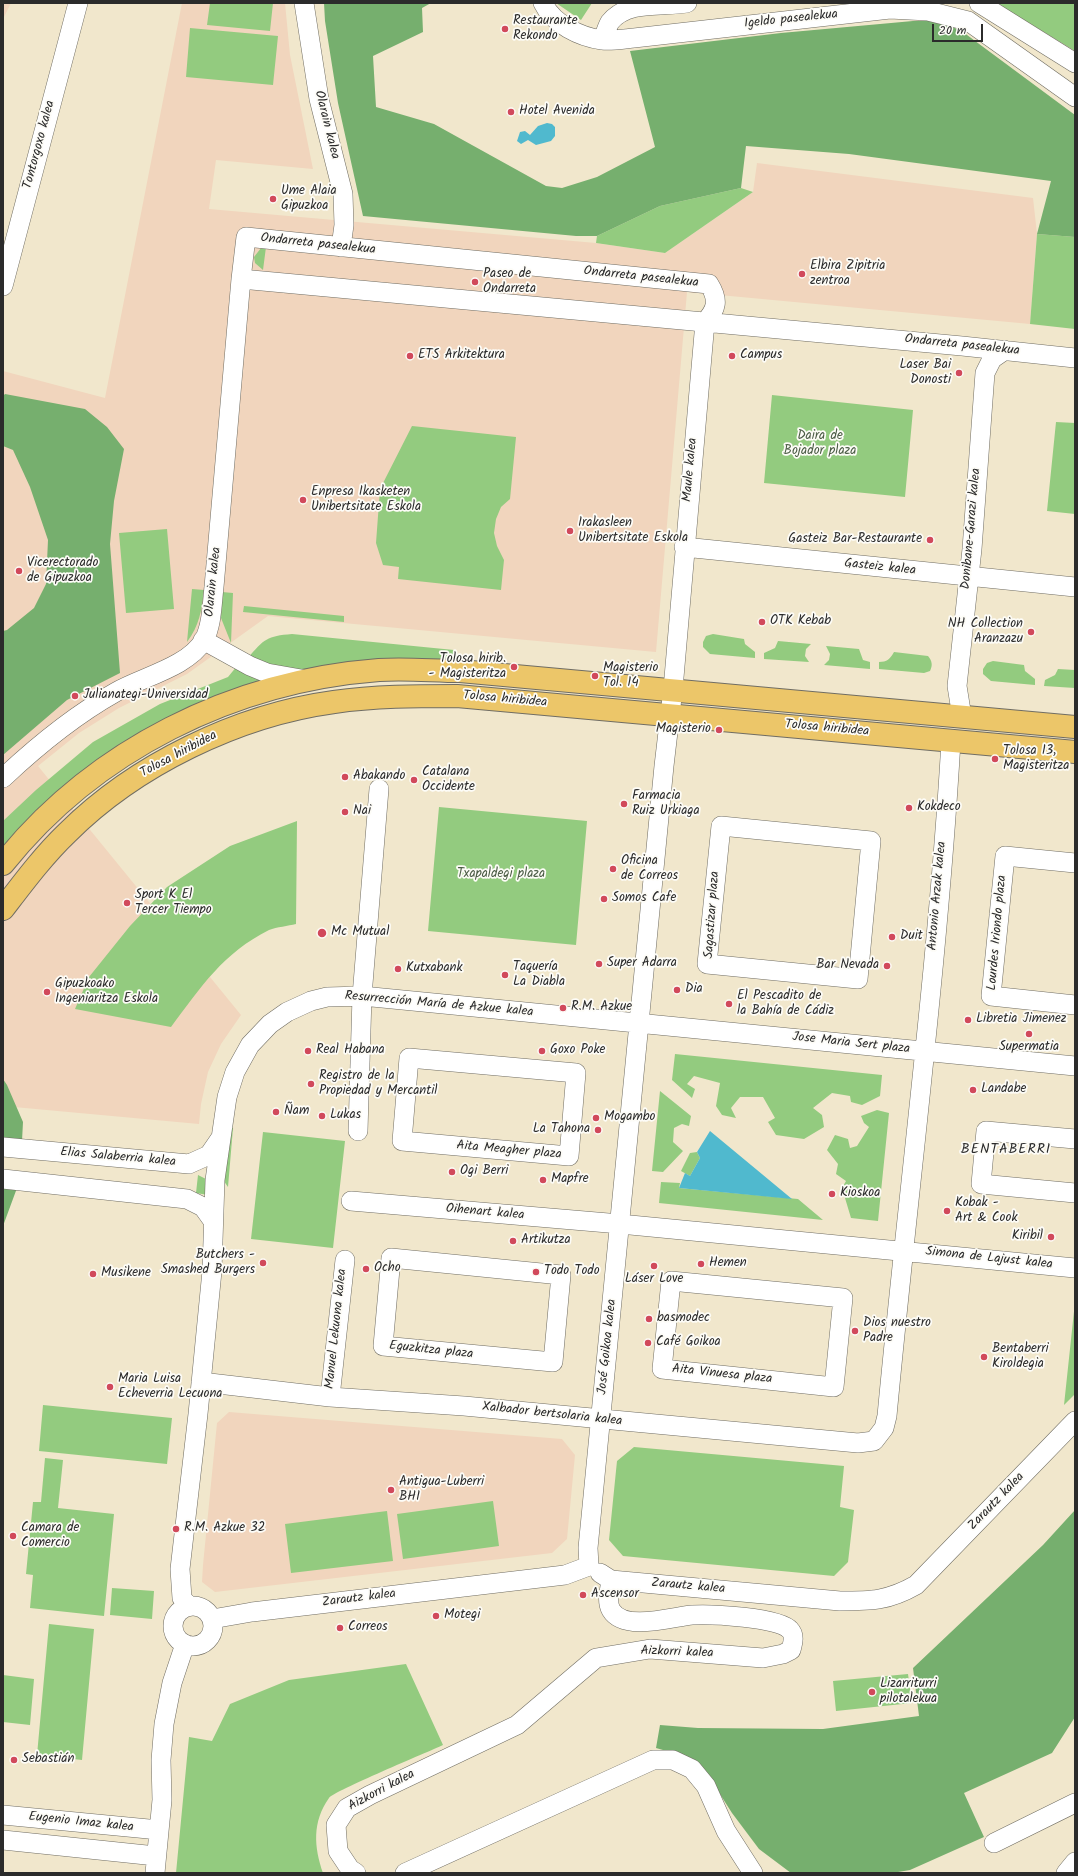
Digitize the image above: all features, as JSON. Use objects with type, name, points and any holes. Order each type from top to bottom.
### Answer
[{"type":"main road","name":"Tolosa hiribidea","points":[[3,864],[48,814],[95,774],[139,745],[174,726],[214,708],[267,689],[307,680],[379,670],[460,671],[673,689],[1075,727]]},
{"type":"main road","name":"Tolosa hiribidea","points":[[3,909],[28,876],[67,832],[110,795],[189,747],[221,732],[276,714],[335,701],[409,696],[444,696],[670,714],[1075,752]]},
{"type":"street","name":"Tontorgoxo kalea","points":[[3,286],[78,3]]},
{"type":"street","name":"Olarain kalea","points":[[304,3],[319,99],[342,194],[344,225],[341,248]]},
{"type":"street","name":"Igeldo pasealekua","points":[[543,3],[547,12],[572,31],[603,40],[634,38],[890,9],[934,7],[968,21],[1075,97]]},
{"type":"street","points":[[603,40],[610,23],[621,12],[644,5],[687,3]]},
{"type":"street","points":[[979,3],[1075,63]]},
{"type":"street","name":"Ondarreta pasealekua","points":[[705,322],[714,312],[715,295],[708,284],[341,248],[246,237],[241,278],[705,322],[1005,350],[1075,358]]},
{"type":"street","name":"Olarain kalea","points":[[3,778],[74,718],[116,691],[185,659],[204,640],[210,620],[214,587],[241,278]]},
{"type":"street","name":"Maule kalea","points":[[640,1023],[673,689],[684,547],[705,322]]},
{"type":"street","name":"Donibane-Garazi kalea","points":[[962,717],[957,686],[972,542],[985,373],[992,359],[1005,350]]},
{"type":"street","name":"Gasteiz kalea","points":[[684,547],[1075,587]]},
{"type":"street","points":[[204,640],[250,666],[267,672],[307,680]]},
{"type":"street","name":"Antonio Arzak kalea","points":[[924,1052],[948,793],[951,740]]},
{"type":"street","points":[[358,1132],[362,996],[378,789]]},
{"type":"street","name":"Sagastizar plaza","points":[[721,826],[871,841],[858,979],[707,964],[721,826]]},
{"type":"street","name":"Lourdes Iriondo plaza","points":[[1075,863],[1005,856],[991,996],[1075,1005]]},
{"type":"street","name":"Resurrección María de Azkue kalea","points":[[188,1606],[182,1598],[180,1569],[212,1271],[215,1180],[227,1097],[235,1072],[250,1045],[267,1027],[287,1012],[311,1001],[327,997],[362,996],[640,1023]]},
{"type":"street","points":[[640,1023],[620,1224],[903,1250]]},
{"type":"street","name":"Jose Maria Sert plaza","points":[[640,1023],[924,1052],[887,1416]]},
{"type":"street","points":[[924,1052],[1075,1066]]},
{"type":"street","name":"Aita Meagher plaza","points":[[409,1058],[576,1073],[569,1156],[402,1141],[409,1058]]},
{"type":"street","points":[[1075,1139],[986,1131],[981,1184],[1075,1193]]},
{"type":"street","name":"Elias Salaberria kalea","points":[[3,1147],[189,1164],[209,1155],[221,1138]]},
{"type":"street","name":"Resurrección María de Azkue kalea","points":[[189,1164],[207,1173],[215,1180],[220,1187],[226,1204],[223,1232],[212,1271]]},
{"type":"street","points":[[3,1179],[187,1199],[203,1207],[213,1221]]},
{"type":"street","name":"Oihenart kalea","points":[[350,1201],[620,1224]]},
{"type":"street","name":"José Goikoa kalea","points":[[589,1566],[588,1548],[620,1224]]},
{"type":"street","name":"Simona de Lajust kalea","points":[[903,1250],[1075,1268]]},
{"type":"street","name":"Eguzkitza plaza","points":[[391,1258],[561,1274],[553,1362],[383,1346],[391,1258]]},
{"type":"street","name":"Manuel Lekuona kalea","points":[[330,1397],[344,1260]]},
{"type":"street","name":"Aita Vinuesa plaza","points":[[671,1280],[843,1298],[834,1387],[662,1369],[671,1280]]},
{"type":"street","name":"Xalbador bertsolaria kalea","points":[[201,1382],[330,1397],[464,1406],[601,1420],[868,1443],[874,1441],[881,1434],[887,1416]]},
{"type":"street","name":"Zarautz kalea","points":[[212,1619],[252,1612],[565,1575],[589,1566],[611,1580],[840,1601],[887,1599],[916,1585],[1075,1421]]},
{"type":"street","name":"Aizkorri kalea","points":[[356,1873],[350,1869],[338,1851],[336,1824],[347,1808],[370,1795],[517,1725],[596,1658],[650,1649],[763,1658],[783,1654],[791,1650],[793,1636],[790,1630],[781,1623],[771,1621],[712,1615],[692,1615],[658,1622],[638,1622],[619,1618],[611,1610],[608,1603],[611,1580]]},
{"type":"street","points":[[188,1606],[203,1608],[212,1619],[212,1634],[207,1641],[200,1645],[184,1644],[175,1634],[173,1620],[176,1614],[188,1606]]},
{"type":"street","points":[[156,1865],[162,1800],[161,1760],[164,1724],[172,1683],[184,1644]]},
{"type":"street","points":[[405,1873],[653,1760],[673,1760],[692,1769],[706,1786],[726,1831],[753,1873]]},
{"type":"street","points":[[994,1843],[1075,1803]]},
{"type":"street","name":"Eugenio Imaz kalea","points":[[3,1815],[159,1830]]},
{"type":"street","name":"Eugenio Imaz kalea","points":[[3,1840],[156,1865]]},
{"type":"street","points":[[1066,1873],[1075,1862]]},
{"type":"shaded area","points":[[3,3],[11,3],[3,19]]},
{"type":"shaded area","points":[[182,3],[285,3],[290,55],[313,169],[216,160],[209,209],[596,243],[665,253],[753,192],[757,163],[1033,198],[1037,234],[1030,324],[687,292],[656,652],[268,616],[187,674],[119,708],[79,733],[38,766],[241,1015],[221,1044],[208,1072],[201,1104],[199,1124],[3,1106],[3,371],[105,398]]},
{"type":"shaded area","name":"Antigua-Luberri BHI","points":[[229,1412],[562,1439],[575,1455],[567,1539],[552,1553],[215,1592],[202,1582],[203,1565],[217,1423]]},
{"type":"green space","points":[[210,3],[273,3],[270,31],[207,25]]},
{"type":"green space","points":[[324,3],[431,3],[422,8],[423,32],[373,56],[376,107],[434,124],[546,186],[562,188],[597,177],[655,147],[630,51],[781,33],[913,21],[940,21],[963,32],[1075,115],[1075,237],[1037,234],[1051,181],[849,154],[746,146],[741,188],[660,206],[597,236],[576,236],[363,216],[338,103],[325,21]]},
{"type":"green space","points":[[556,3],[592,3],[581,20]]},
{"type":"green space","points":[[996,3],[1075,3],[1075,51]]},
{"type":"green space","points":[[190,28],[278,36],[273,85],[186,77]]},
{"type":"green space","points":[[741,188],[753,192],[665,253],[596,243],[597,236],[660,206]]},
{"type":"green space","points":[[1037,234],[1075,237],[1075,329],[1030,324]]},
{"type":"green space","points":[[266,247],[263,270],[255,263],[254,257],[261,248]]},
{"type":"green space","points":[[5,394],[85,409],[107,427],[124,449],[114,501],[110,544],[120,673],[67,700],[3,755],[3,631],[7,630],[34,608],[46,584],[48,540],[30,487],[13,450],[3,446],[3,396]]},
{"type":"green space","name":"Daira de Bojador plaza","points":[[772,395],[913,410],[905,497],[764,483]]},
{"type":"green space","points":[[1056,422],[1075,423],[1075,514],[1047,511]]},
{"type":"green space","points":[[412,426],[516,437],[510,499],[501,507],[496,519],[494,533],[497,546],[504,560],[501,590],[398,579],[399,567],[383,565],[376,543],[380,489]]},
{"type":"green space","points":[[167,529],[174,609],[126,613],[119,533]]},
{"type":"green space","points":[[192,589],[204,590],[199,618],[187,642]]},
{"type":"green space","points":[[222,592],[233,593],[231,643],[221,618]]},
{"type":"green space","points":[[244,606],[344,616],[344,622],[243,612]]},
{"type":"green space","points":[[292,634],[454,650],[453,661],[301,671],[271,667],[248,658],[262,643],[271,637]]},
{"type":"green space","points":[[713,634],[744,639],[745,644],[755,652],[755,658],[710,654],[703,647],[703,642],[706,636]]},
{"type":"green space","points":[[778,641],[811,644],[806,649],[805,656],[809,662],[764,659],[764,653],[775,648]]},
{"type":"green space","points":[[826,646],[859,649],[863,660],[870,662],[870,669],[824,665],[829,660],[830,654]]},
{"type":"green space","points":[[894,652],[928,656],[932,663],[932,667],[930,671],[924,673],[879,669],[879,662],[888,660]]},
{"type":"green space","points":[[993,661],[1024,665],[1025,671],[1035,679],[1035,685],[991,681],[983,674],[983,669],[987,663]]},
{"type":"green space","points":[[237,666],[269,681],[194,706],[3,852],[3,821],[36,790],[93,742],[160,704],[228,677]]},
{"type":"green space","points":[[1058,669],[1075,670],[1075,688],[1044,686],[1045,680],[1055,675]]},
{"type":"green space","name":"Txapaldegi plaza","points":[[439,807],[587,821],[576,945],[428,931]]},
{"type":"green space","points":[[297,821],[296,924],[269,930],[238,949],[214,972],[192,998],[171,1027],[75,1009],[89,977],[130,926],[167,887],[230,846]]},
{"type":"green space","points":[[675,1054],[882,1075],[880,1096],[862,1105],[851,1102],[850,1096],[832,1093],[813,1108],[822,1115],[824,1127],[804,1139],[776,1135],[768,1122],[775,1118],[763,1097],[740,1097],[731,1108],[736,1118],[722,1115],[716,1106],[720,1083],[694,1076],[687,1084],[695,1089],[692,1098],[672,1080]]},
{"type":"green space","points":[[3,1079],[23,1122],[22,1141],[3,1139]]},
{"type":"green space","points":[[660,1091],[691,1116],[689,1126],[682,1124],[674,1128],[673,1142],[683,1151],[663,1172],[652,1171]]},
{"type":"green space","points":[[877,1110],[889,1113],[878,1221],[851,1218],[842,1188],[846,1181],[836,1174],[838,1164],[827,1150],[835,1135],[848,1139],[850,1148],[857,1146],[869,1127],[864,1123],[861,1116]]},
{"type":"green space","points":[[228,1128],[233,1128],[228,1187],[221,1177]]},
{"type":"green space","points":[[263,1132],[345,1141],[333,1248],[251,1239]]},
{"type":"green space","points":[[697,1152],[700,1158],[690,1176],[681,1171],[690,1153]]},
{"type":"green space","points":[[198,1175],[210,1181],[208,1195],[196,1193]]},
{"type":"green space","points":[[661,1182],[680,1183],[679,1188],[798,1199],[823,1220],[659,1203]]},
{"type":"green space","points":[[3,1187],[17,1188],[3,1226]]},
{"type":"green space","points":[[1075,1302],[1075,1394],[1064,1405]]},
{"type":"green space","points":[[43,1405],[172,1418],[167,1464],[39,1451]]},
{"type":"green space","points":[[634,1447],[844,1466],[840,1507],[854,1510],[848,1562],[834,1576],[623,1556],[609,1540],[617,1461]]},
{"type":"green space","points":[[45,1458],[63,1460],[58,1508],[114,1514],[104,1616],[30,1608],[33,1575],[26,1574],[33,1502],[41,1502]]},
{"type":"green space","points":[[493,1501],[499,1546],[403,1559],[397,1514]]},
{"type":"green space","points":[[1075,1510],[1075,1717],[1052,1753],[964,1793],[984,1837],[910,1870],[892,1873],[791,1873],[759,1849],[732,1813],[704,1769],[691,1758],[656,1748],[660,1725],[698,1728],[823,1729],[919,1716],[913,1668],[1043,1545]]},
{"type":"green space","points":[[387,1511],[393,1561],[291,1573],[285,1524]]},
{"type":"green space","points":[[112,1588],[154,1591],[152,1619],[110,1615]]},
{"type":"green space","points":[[49,1624],[94,1629],[82,1760],[37,1755]]},
{"type":"green space","points":[[406,1664],[443,1745],[363,1780],[329,1798],[323,1807],[317,1825],[316,1835],[316,1844],[323,1873],[176,1873],[189,1737],[212,1741],[230,1704],[289,1680]]},
{"type":"green space","name":"Lizarriturri pilotalekua","points":[[908,1674],[912,1703],[836,1711],[833,1681]]},
{"type":"green space","points":[[3,1675],[34,1679],[30,1725],[3,1722]]},
{"type":"water","points":[[547,123],[552,124],[555,127],[555,136],[551,141],[536,145],[528,140],[521,144],[517,141],[520,132],[525,131],[530,135],[538,126]]},
{"type":"water","points":[[710,1131],[792,1199],[679,1188],[685,1173],[690,1176],[700,1158],[697,1152]]},
{"type":"place","name":"Restaurante Rekondo","points":[[505,29]]},
{"type":"place","name":"Hotel Avenida","points":[[511,112]]},
{"type":"place","name":"Ume Alaia Gipuzkoa","points":[[273,199]]},
{"type":"place","name":"Elbira Zipitria zentroa","points":[[802,274]]},
{"type":"place","name":"Paseo de Ondarreta","points":[[475,282]]},
{"type":"place","name":"ETS Arkitektura","points":[[410,356]]},
{"type":"place","name":"Campus","points":[[732,356]]},
{"type":"place","name":"Laser Bai Donosti","points":[[959,373]]},
{"type":"place","name":"Enpresa Ikasketen Unibertsitate Eskola","points":[[303,500]]},
{"type":"place","name":"Irakasleen Unibertsitate Eskola","points":[[570,531]]},
{"type":"place","name":"Gasteiz Bar-Restaurante","points":[[930,540]]},
{"type":"place","name":"Vicerectorado de Gipuzkoa","points":[[19,571]]},
{"type":"place","name":"OTK Kebab","points":[[762,622]]},
{"type":"place","name":"NH Collection Aranzazu","points":[[1031,632]]},
{"type":"place","name":"Tolosa hirib. - Magisteritza","points":[[514,667]]},
{"type":"place","name":"Magisterio Tol. 14","points":[[595,676]]},
{"type":"place","name":"Julianategi-Universidad","points":[[75,696]]},
{"type":"place","name":"Magisterio","points":[[719,730]]},
{"type":"place","name":"Tolosa 13, Magisteritza","points":[[995,759]]},
{"type":"place","name":"Abakando","points":[[345,777]]},
{"type":"place","name":"Catalana Occidente","points":[[414,780]]},
{"type":"place","name":"Farmacia Ruiz Urkiaga","points":[[624,804]]},
{"type":"place","name":"Kokdeco","points":[[909,808]]},
{"type":"place","name":"Nai","points":[[345,812]]},
{"type":"place","name":"Oficina de Correos","points":[[613,869]]},
{"type":"place","name":"Somos Cafe","points":[[604,899]]},
{"type":"place","name":"Sport K El Tercer Tiempo","points":[[127,903]]},
{"type":"place","name":"Mc Mutual","points":[[322,933]]},
{"type":"place","name":"Duit","points":[[892,937]]},
{"type":"place","name":"Super Adarra","points":[[599,964]]},
{"type":"place","name":"Bar Nevada","points":[[887,966]]},
{"type":"place","name":"Kutxabank","points":[[398,969]]},
{"type":"place","name":"Taquería La Diabla","points":[[505,975]]},
{"type":"place","name":"Dia","points":[[677,990]]},
{"type":"place","name":"Gipuzkoako Ingeniaritza Eskola","points":[[47,992]]},
{"type":"place","name":"El Pescadito de la Bahía de Cádiz","points":[[729,1004]]},
{"type":"place","name":"R.M. Azkue","points":[[563,1008]]},
{"type":"place","name":"Libretia Jimenez","points":[[968,1020]]},
{"type":"place","name":"Supermatia","points":[[1029,1034]]},
{"type":"place","name":"Real Habana","points":[[308,1051]]},
{"type":"place","name":"Goxo Poke","points":[[542,1051]]},
{"type":"place","name":"Registro de la Propiedad y Mercantil","points":[[311,1084]]},
{"type":"place","name":"Landabe","points":[[973,1090]]},
{"type":"place","name":"Ñam","points":[[276,1112]]},
{"type":"place","name":"Lukas","points":[[322,1116]]},
{"type":"place","name":"Mogambo","points":[[596,1118]]},
{"type":"place","name":"La Tahona","points":[[598,1130]]},
{"type":"place","name":"Ogi Berri","points":[[452,1172]]},
{"type":"place","name":"Mapfre","points":[[543,1180]]},
{"type":"place","name":"Kioskoa","points":[[832,1194]]},
{"type":"place","name":"Kobak - Art & Cook","points":[[947,1211]]},
{"type":"place","name":"Kiribil","points":[[1051,1237]]},
{"type":"place","name":"Artikutza","points":[[513,1241]]},
{"type":"place","name":"Butchers - Smashed Burgers","points":[[263,1263]]},
{"type":"place","name":"Hemen","points":[[701,1264]]},
{"type":"place","name":"Láser Love","points":[[654,1266]]},
{"type":"place","name":"Ocho","points":[[366,1269]]},
{"type":"place","name":"Todo Todo","points":[[536,1272]]},
{"type":"place","name":"Musikene","points":[[93,1274]]},
{"type":"place","name":"basmodec","points":[[649,1319]]},
{"type":"place","name":"Dios nuestro Padre","points":[[855,1331]]},
{"type":"place","name":"Café Goikoa","points":[[648,1343]]},
{"type":"place","name":"Bentaberri Kiroldegia","points":[[984,1357]]},
{"type":"place","name":"Maria Luisa Echeverria Lecuona","points":[[110,1387]]},
{"type":"place","name":"Antigua-Luberri BHI","points":[[391,1490]]},
{"type":"place","name":"R.M. Azkue 32","points":[[176,1529]]},
{"type":"place","name":"Camara de Comercio","points":[[13,1536]]},
{"type":"place","name":"Ascensor","points":[[583,1595]]},
{"type":"place","name":"Motegi","points":[[436,1616]]},
{"type":"place","name":"Correos","points":[[340,1628]]},
{"type":"place","name":"Lizarriturri pilotalekua","points":[[872,1692]]},
{"type":"place","name":"Sebastián","points":[[14,1760]]},
{"type":"district","name":"BENTABERRI","points":[[1006,1151]]}]
